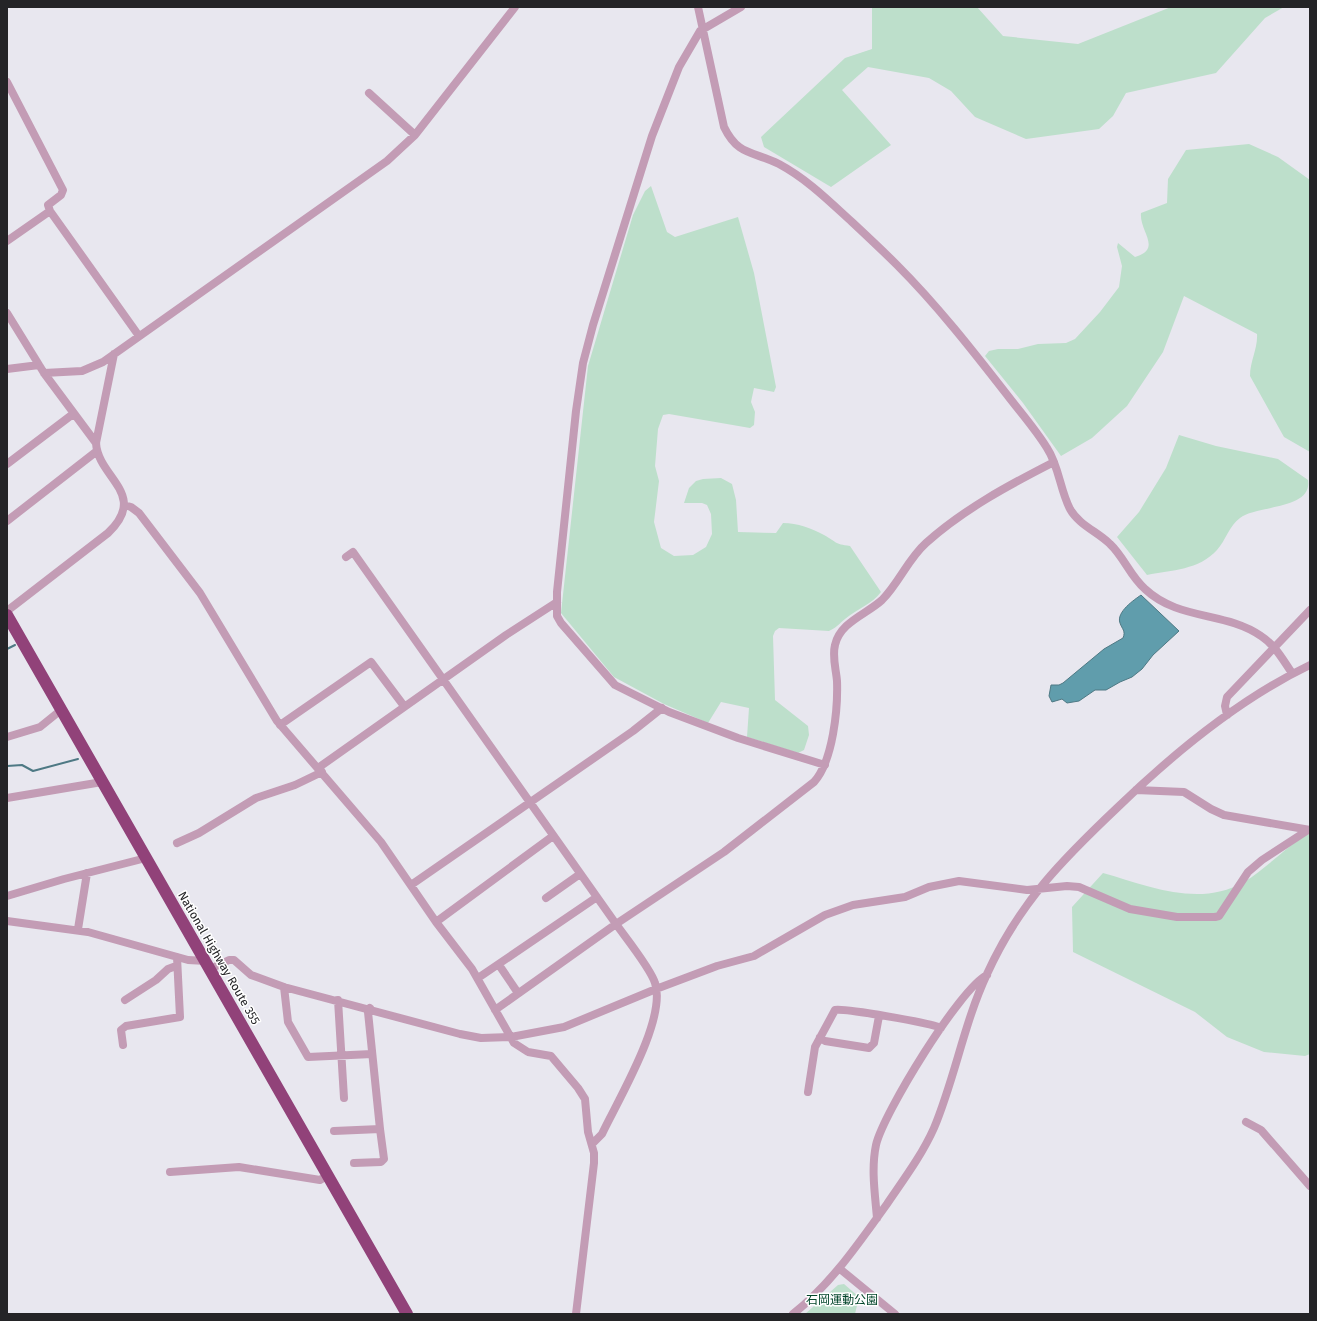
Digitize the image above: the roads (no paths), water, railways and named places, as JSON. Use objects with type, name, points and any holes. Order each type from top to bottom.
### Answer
[{"type":"highway","name":"National Highway Route 355","points":[[7,615],[407,1314]]},
{"type":"street","points":[[7,369],[88,369],[114,354],[387,161],[415,135],[514,7]]},
{"type":"street","points":[[698,7],[724,127],[730,141],[738,148],[791,171],[818,190],[898,266],[968,344],[1048,449],[1054,462],[1069,507],[1075,516],[1108,542],[1118,552],[1135,578],[1152,595],[1179,610],[1231,622],[1260,635],[1274,647],[1292,673]]},
{"type":"street","points":[[741,7],[703,28],[684,56],[663,105],[587,346],[576,411],[557,602],[558,616],[561,623],[611,682],[662,708],[738,738],[826,764]]},
{"type":"street","points":[[7,82],[63,190],[61,196],[48,206],[50,211],[139,336]]},
{"type":"street","points":[[369,93],[415,135]]},
{"type":"street","points":[[7,241],[50,211]]},
{"type":"street","points":[[7,313],[42,369],[97,447],[121,492],[124,505],[120,520],[108,533],[7,611]]},
{"type":"street","points":[[7,521],[97,447],[114,354]]},
{"type":"street","points":[[7,464],[73,414]]},
{"type":"street","points":[[495,1010],[616,924],[724,852],[810,786],[819,776],[828,758],[836,707],[837,680],[834,653],[835,644],[839,636],[859,616],[882,600],[912,558],[926,543],[992,494],[1054,462]]},
{"type":"street","points":[[124,505],[131,507],[139,513],[200,592],[280,725],[381,842],[436,922],[478,978],[511,1037],[521,1049],[551,1056],[585,1098],[588,1132],[594,1153],[593,1173],[576,1314]]},
{"type":"street","points":[[346,557],[353,552],[653,978],[656,989],[654,1011],[648,1039],[602,1134],[592,1144]]},
{"type":"street","points":[[177,843],[199,833],[256,798],[295,784],[320,770],[404,706],[506,634],[557,602]]},
{"type":"street","points":[[1228,715],[1225,706],[1227,697],[1310,610]]},
{"type":"street","points":[[280,725],[371,662],[404,706]]},
{"type":"street","points":[[793,1314],[810,1300],[840,1269],[916,1161],[929,1138],[986,975],[1010,929],[1037,890],[1070,853],[1136,790],[1178,753],[1228,715],[1292,673],[1310,665]]},
{"type":"street","points":[[411,885],[633,731],[662,708]]},
{"type":"street","points":[[7,737],[40,727],[61,710]]},
{"type":"street","points":[[7,798],[102,782]]},
{"type":"street","points":[[1136,790],[1184,792],[1211,809],[1224,815],[1309,830]]},
{"type":"street","points":[[7,921],[78,930],[208,965],[234,960],[251,975],[284,987],[370,1008],[481,1038],[511,1037],[564,1027],[656,989],[717,966],[754,956],[825,915],[853,905],[895,900],[929,886],[959,881],[1037,890],[1067,886],[1079,887],[1136,911],[1177,917],[1219,916],[1253,868],[1262,860],[1309,830]]},
{"type":"street","points":[[436,922],[553,836]]},
{"type":"street","points":[[7,896],[23,890],[146,858]]},
{"type":"street","points":[[78,930],[87,873]]},
{"type":"street","points":[[546,898],[580,874]]},
{"type":"street","points":[[478,978],[597,897]]},
{"type":"street","points":[[123,1045],[121,1030],[126,1026],[180,1017],[176,966],[177,957]]},
{"type":"street","points":[[498,965],[518,993]]},
{"type":"street","points":[[125,1000],[176,966]]},
{"type":"street","points":[[877,1218],[874,1160],[879,1135],[906,1082],[941,1028],[974,984],[986,975]]},
{"type":"street","points":[[284,987],[288,1022],[308,1057],[372,1054]]},
{"type":"street","points":[[338,1000],[344,1098]]},
{"type":"street","points":[[354,1163],[381,1162],[384,1159],[368,1012],[370,1008]]},
{"type":"street","points":[[808,1092],[814,1051],[833,1012],[837,1009],[935,1025],[941,1028]]},
{"type":"street","points":[[820,1037],[825,1041],[869,1048],[874,1043],[879,1016]]},
{"type":"street","points":[[1246,1122],[1261,1130],[1310,1186]]},
{"type":"street","points":[[334,1131],[380,1129]]},
{"type":"street","points":[[170,1172],[239,1167],[320,1180],[327,1176]]},
{"type":"street","points":[[840,1269],[894,1314]]},
{"type":"water","points":[[1141,595],[1179,631],[1153,655],[1142,669],[1132,677],[1106,690],[1095,690],[1079,701],[1067,703],[1062,699],[1052,702],[1049,696],[1051,685],[1059,685],[1063,683],[1104,649],[1123,638],[1124,632],[1119,619],[1126,607]]},
{"type":"waterway","points":[[7,649],[15,645]]},
{"type":"waterway","points":[[7,766],[22,765],[33,771],[78,759]]},
{"type":"park label","name":"石岡運動公園","points":[[842,1300]]}]
